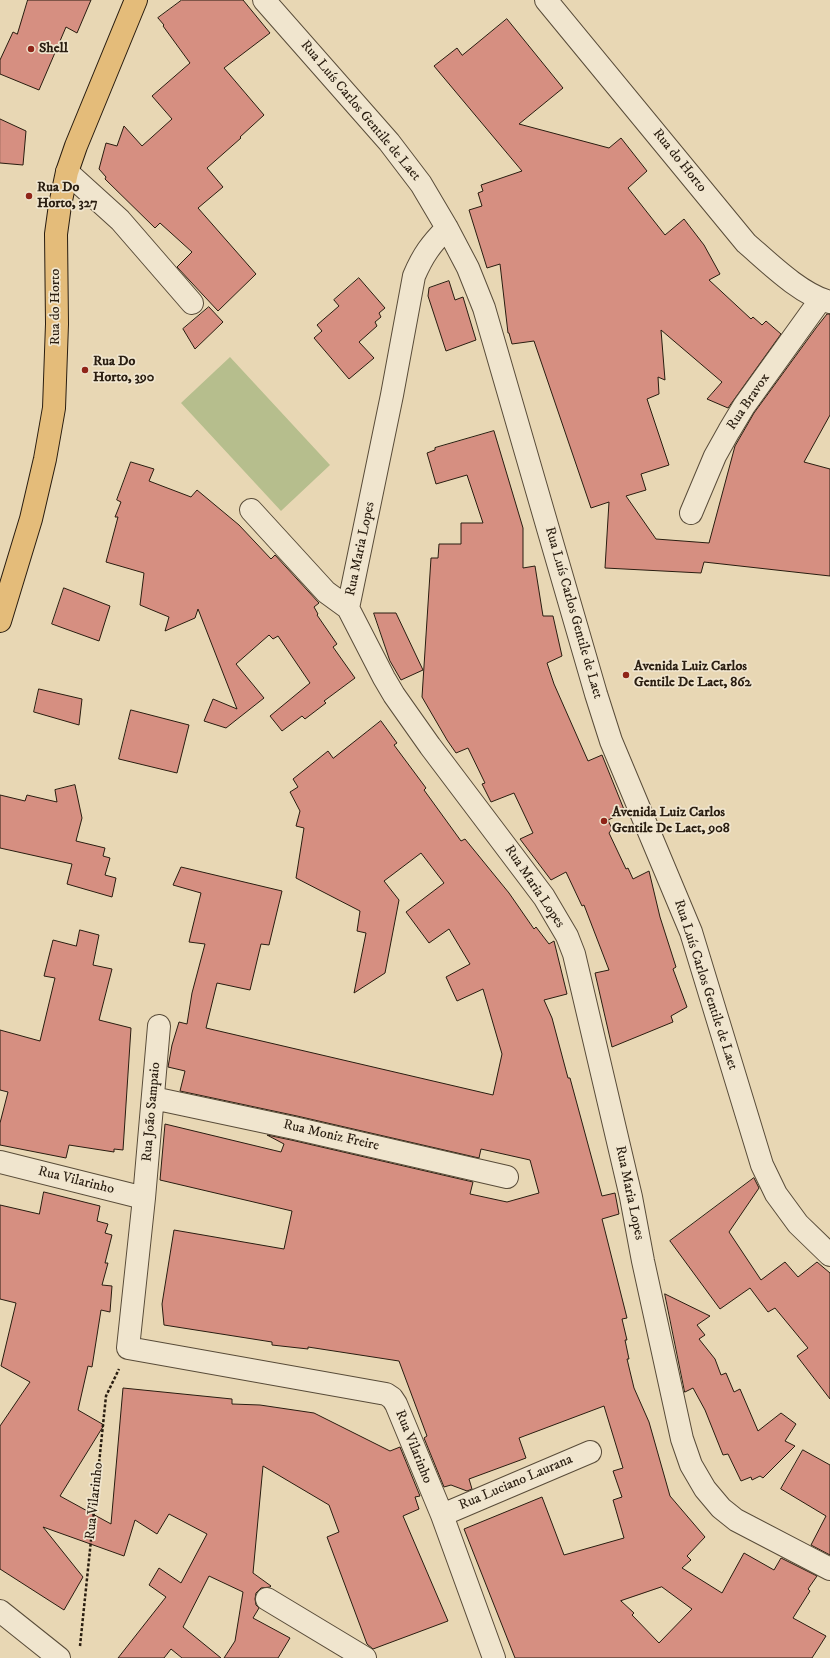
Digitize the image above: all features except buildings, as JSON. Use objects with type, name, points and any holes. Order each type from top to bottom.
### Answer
[{"type":"main road","name":"Rua do Horto","points":[[0,621],[31,519],[45,460],[54,408],[57,324],[56,234],[67,172],[86,120],[136,0]]},
{"type":"street","name":"Rua Luís Carlos Gentile de Laet","points":[[264,0],[390,142],[421,184],[447,228],[468,268],[484,308],[611,742],[691,932],[762,1165],[776,1194],[798,1224],[830,1255]]},
{"type":"street","name":"Rua do Horto","points":[[546,0],[746,243],[780,274],[826,301]]},
{"type":"street","points":[[67,172],[120,220],[192,303]]},
{"type":"street","name":"Rua Maria Lopes","points":[[447,228],[429,246],[420,260],[414,276],[392,395],[348,608],[394,695],[430,746],[528,874],[544,897],[567,936],[574,954],[610,1104],[682,1439],[691,1465],[706,1489],[721,1508],[736,1520],[830,1569]]},
{"type":"street","name":"Rua Bravox","points":[[691,513],[715,456],[744,406],[826,301]]},
{"type":"street","points":[[251,510],[326,592],[348,608]]},
{"type":"street","name":"Rua João Sampaio","points":[[144,1198],[160,1026]]},
{"type":"street","name":"Rua Moniz Freire","points":[[153,1098],[294,1128],[507,1177]]},
{"type":"street","name":"Rua Vilarinho","points":[[0,1162],[144,1198]]},
{"type":"street","points":[[128,1348],[144,1198]]},
{"type":"street","name":"Rua Vilarinho","points":[[128,1348],[386,1394],[392,1398],[396,1404],[442,1515],[494,1658]]},
{"type":"street","name":"Rua Luciano Laurana","points":[[442,1515],[590,1452]]},
{"type":"street","points":[[267,1599],[365,1658]]},
{"type":"street","points":[[0,1611],[59,1658]]},
{"type":"path","name":"Rua Vilarinho","points":[[79,1650],[106,1396],[128,1348]]},
{"type":"green space","points":[[230,357],[330,465],[281,511],[181,403]]},
{"type":"place","name":"Shell","points":[[31,49]]},
{"type":"place","name":"Rua Do Horto, 327","points":[[29,196]]},
{"type":"place","name":"Rua Do Horto, 390","points":[[85,370]]},
{"type":"place","name":"Avenida Luiz Carlos Gentile De Laet, 862","points":[[626,675]]},
{"type":"place","name":"Avenida Luiz Carlos Gentile De Laet, 908","points":[[604,821]]}]
